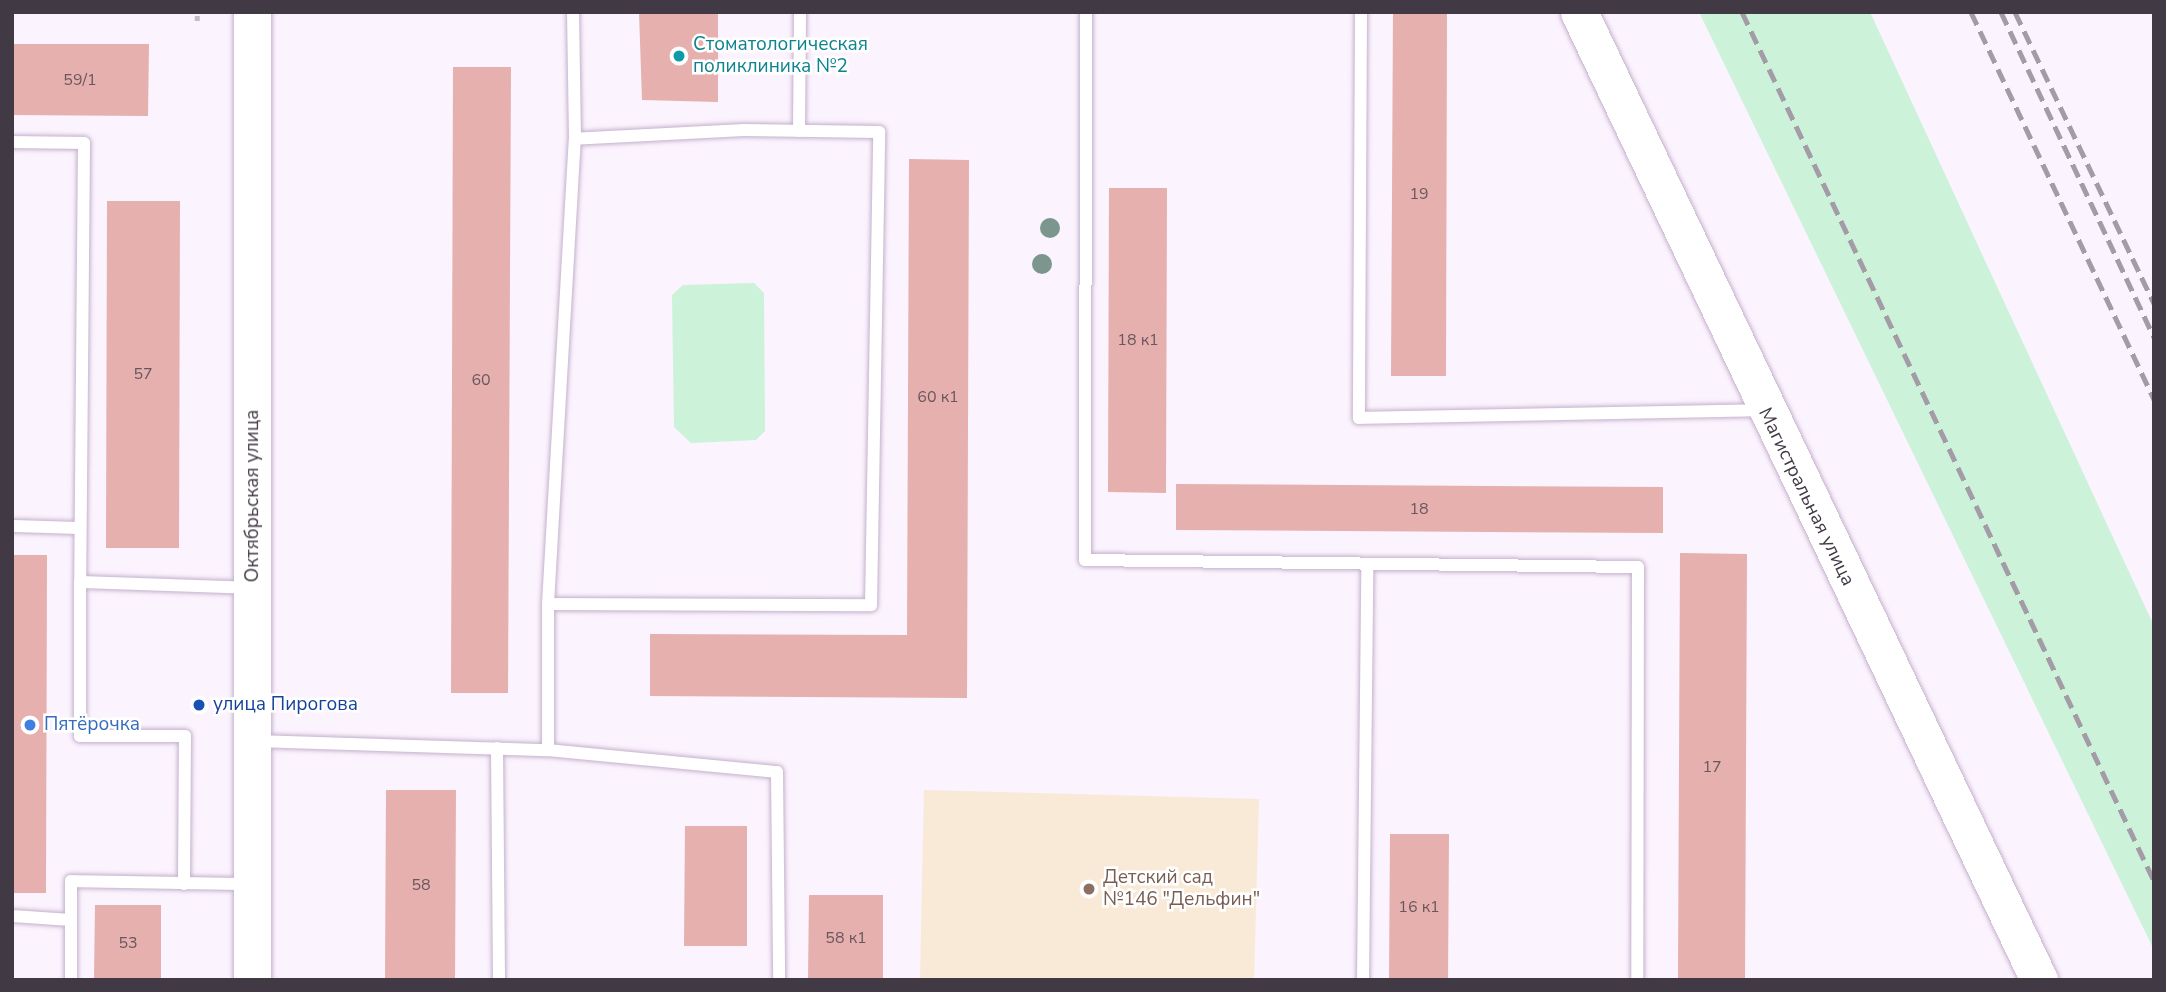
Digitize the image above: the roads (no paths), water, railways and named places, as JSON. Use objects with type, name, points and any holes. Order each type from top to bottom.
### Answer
[{"type":"street","name":"Октябрьская улица","points":[[252,12],[252,980]]},
{"type":"street","name":"Магистральная улица","points":[[1578,12],[1765,410],[2039,980]]},
{"type":"lane","points":[[548,750],[548,604],[575,138],[573,12]]},
{"type":"lane","points":[[799,131],[800,12]]},
{"type":"lane","points":[[1086,12],[1084,560],[1638,567],[1637,980]]},
{"type":"lane","points":[[1361,12],[1359,418],[1765,410]]},
{"type":"lane","points":[[548,604],[871,605],[879,132],[799,131],[575,138]]},
{"type":"lane","points":[[12,142],[84,143],[79,736],[185,736],[184,884]]},
{"type":"lane","points":[[12,526],[80,528]]},
{"type":"lane","points":[[1363,980],[1367,564]]},
{"type":"lane","points":[[80,582],[253,588]]},
{"type":"lane","points":[[254,741],[548,750],[777,772],[779,980]]},
{"type":"lane","points":[[497,748],[499,980]]},
{"type":"lane","points":[[71,980],[71,881],[253,884]]},
{"type":"lane","points":[[12,916],[71,920]]},
{"type":"railway","points":[[1742,12],[2154,881]]},
{"type":"railway","points":[[1971,12],[2154,400]]},
{"type":"railway","points":[[2001,12],[2154,337]]},
{"type":"railway","points":[[2015,12],[2154,304]]},
{"type":"place","name":"Стоматологическая поликлиника №2","points":[[679,56]]},
{"type":"place","name":"улица Пирогова","points":[[199,705]]},
{"type":"place","name":"Пятёрочка","points":[[30,725]]},
{"type":"place","name":"Детский сад №146 \"Дельфин\"","points":[[1089,889]]}]
